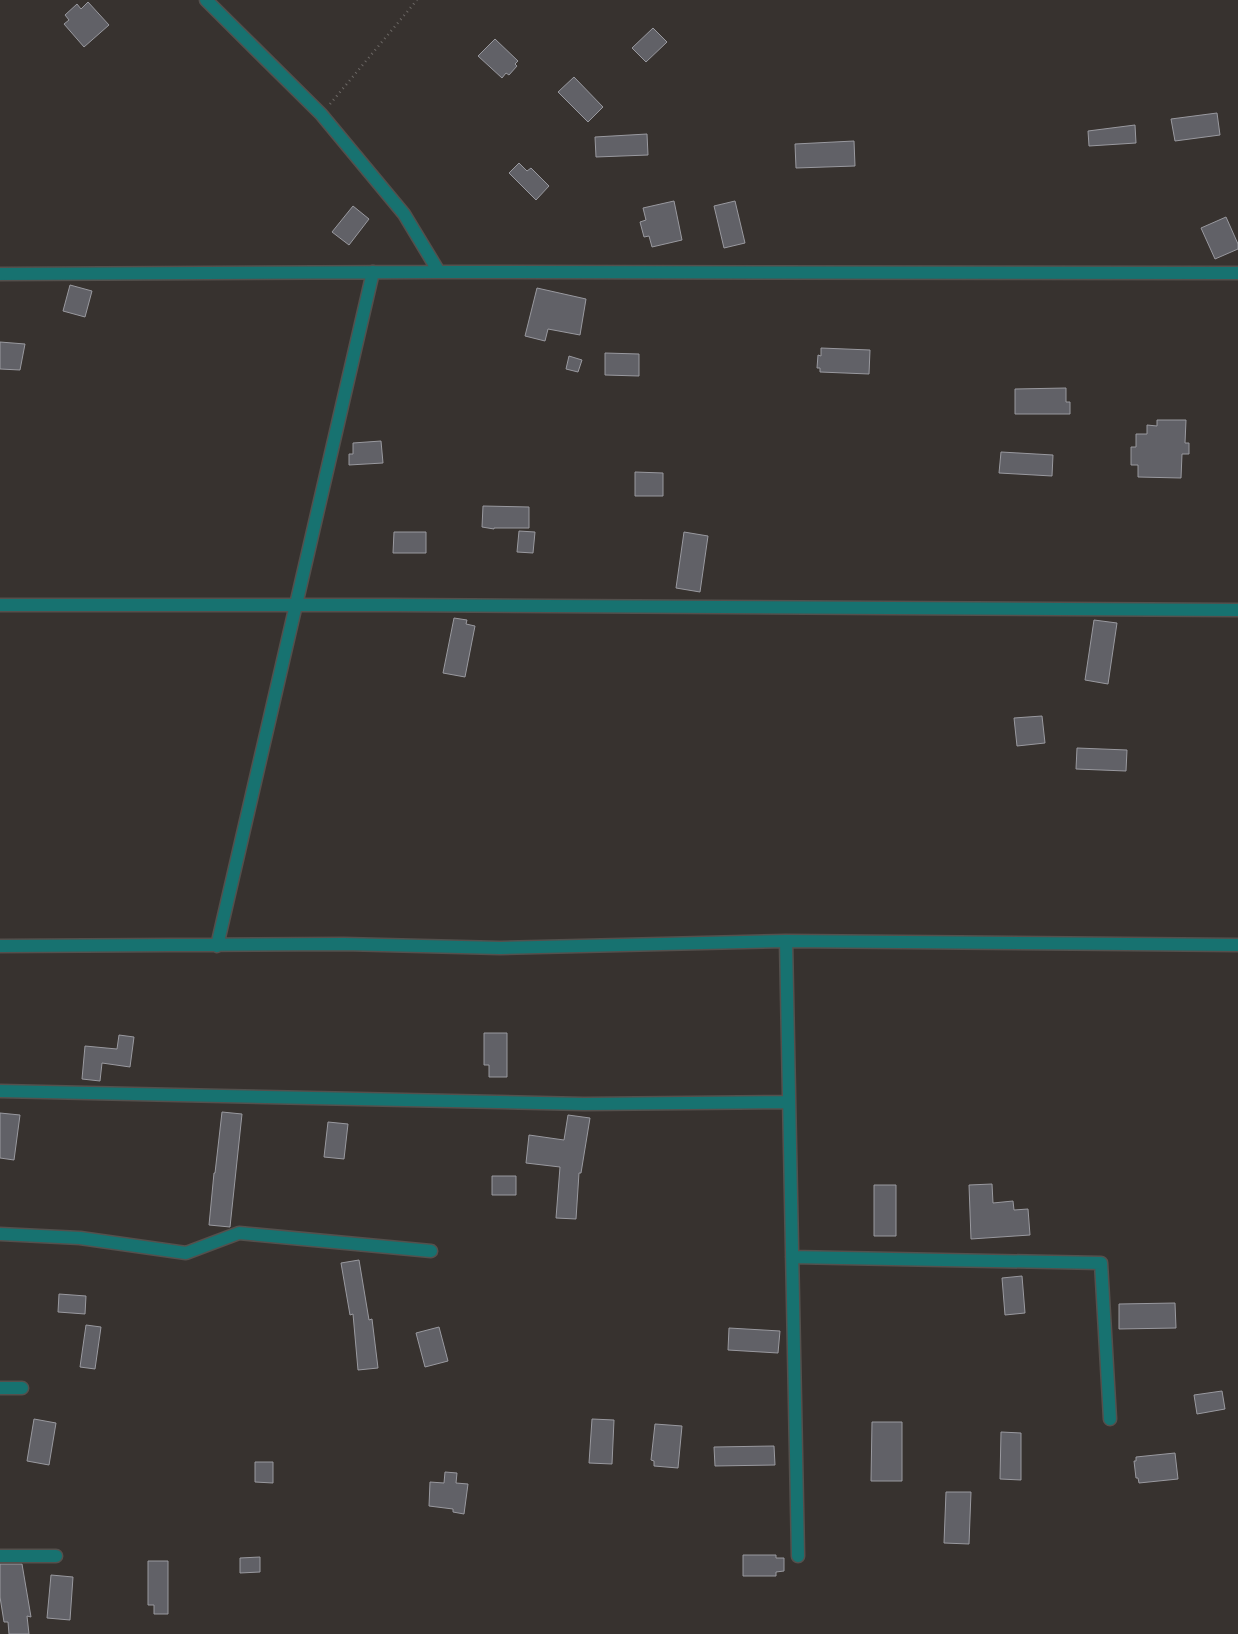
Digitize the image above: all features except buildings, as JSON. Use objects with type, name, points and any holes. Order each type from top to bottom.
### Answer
[{"type":"street","points":[[206,0],[321,114],[404,214],[439,272]]},
{"type":"street","points":[[217,946],[373,272]]},
{"type":"street","points":[[0,274],[439,272],[1238,274]]},
{"type":"street","points":[[0,605],[1238,610]]},
{"type":"street","points":[[786,940],[798,1556]]},
{"type":"street","points":[[0,946],[344,944],[500,948],[786,940],[1238,945]]},
{"type":"street","points":[[0,1091],[574,1104],[789,1102]]},
{"type":"street","points":[[0,1234],[80,1238],[186,1253],[239,1233],[431,1251]]},
{"type":"street","points":[[792,1256],[1101,1263],[1110,1419]]},
{"type":"street","points":[[0,1388],[22,1388]]},
{"type":"street","points":[[0,1556],[56,1556]]},
{"type":"path","points":[[321,114],[417,0]]}]
